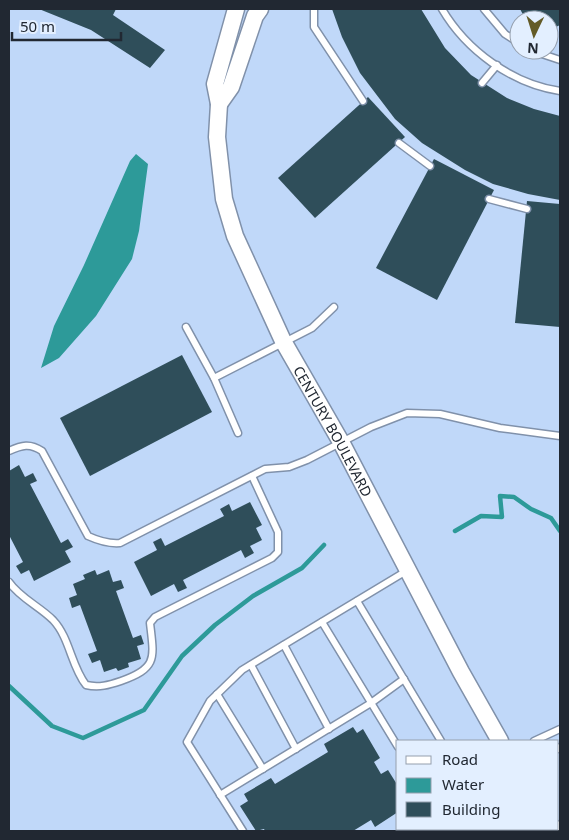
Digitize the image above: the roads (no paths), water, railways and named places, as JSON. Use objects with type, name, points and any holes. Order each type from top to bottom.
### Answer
[{"type":"street","name":"CENTURY BOULEVARD","points":[[236,9],[215,84],[219,104],[216,137],[224,199],[236,236],[283,341],[341,442],[461,672],[499,740]]},
{"type":"street","name":"CENTURY BOULEVARD","points":[[219,104],[231,87],[255,16],[260,9]]},
{"type":"lane","points":[[314,9],[314,27],[364,101]]},
{"type":"lane","points":[[442,9],[451,24],[466,42],[496,65],[525,81],[560,91]]},
{"type":"lane","points":[[484,9],[504,34],[509,37]]},
{"type":"lane","points":[[482,83],[496,65]]},
{"type":"lane","points":[[399,143],[430,166]]},
{"type":"lane","points":[[489,199],[527,209]]},
{"type":"lane","points":[[214,378],[283,341],[312,328],[334,307]]},
{"type":"lane","points":[[186,327],[214,378],[238,433]]},
{"type":"lane","points":[[9,451],[22,445],[34,446],[42,451],[88,536],[100,542],[112,544],[120,543],[265,470],[289,467],[307,460],[341,442],[407,413],[440,414],[500,428],[560,436]]},
{"type":"lane","points":[[9,582],[14,590],[53,620],[68,645],[80,677],[86,685],[105,686],[143,674],[149,665],[153,652],[150,623],[155,617],[272,558],[278,552],[278,532],[252,476]]},
{"type":"lane","points":[[243,831],[186,742],[210,701],[251,665],[408,570]]},
{"type":"lane","points":[[357,601],[440,740]]},
{"type":"lane","points":[[322,622],[396,744]]},
{"type":"lane","points":[[284,645],[329,729]]},
{"type":"lane","points":[[251,665],[296,748]]},
{"type":"lane","points":[[220,795],[371,703],[404,679]]},
{"type":"lane","points":[[216,694],[263,769]]},
{"type":"lane","points":[[536,740],[560,729]]},
{"type":"water","points":[[136,154],[148,164],[139,231],[132,259],[96,316],[59,358],[41,368],[54,326],[84,265],[130,161]]},
{"type":"waterway","points":[[455,531],[481,516],[502,517],[500,496],[514,497],[531,509],[551,518],[560,531]]},
{"type":"waterway","points":[[9,686],[52,726],[83,738],[144,710],[182,656],[215,625],[253,596],[302,568],[324,545]]}]
